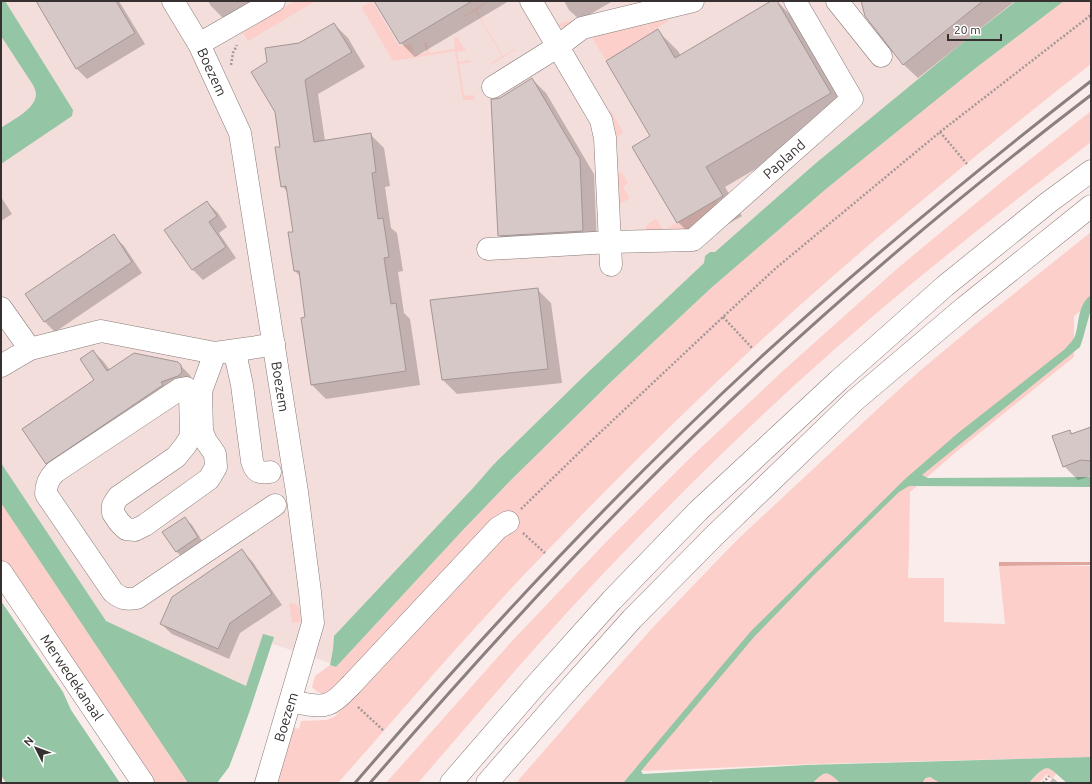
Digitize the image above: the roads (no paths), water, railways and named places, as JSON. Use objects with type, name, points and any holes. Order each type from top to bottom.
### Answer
[{"type":"main road","name":"Boezem","points":[[173,1],[199,44],[240,132],[297,492],[310,592],[313,623],[266,783]]},
{"type":"main road","points":[[199,44],[274,1]]},
{"type":"main road","points":[[531,1],[601,120],[605,138],[611,265]]},
{"type":"main road","points":[[493,87],[557,47],[582,28],[693,1]]},
{"type":"main road","name":"Papland","points":[[488,249],[611,242],[694,240],[852,99],[795,1]]},
{"type":"main road","points":[[837,1],[881,56]]},
{"type":"main road","points":[[451,783],[612,600],[698,511],[839,380],[945,286],[1049,202],[1091,171]]},
{"type":"main road","points":[[487,783],[632,619],[714,536],[854,401],[964,306],[1091,206]]},
{"type":"main road","points":[[1,308],[30,349]]},
{"type":"main road","points":[[1,366],[30,349],[101,331],[224,352],[274,344]]},
{"type":"main road","points":[[224,352],[237,362],[242,385],[254,468],[259,472],[270,472]]},
{"type":"main road","points":[[224,352],[201,391],[202,432],[215,454],[216,467],[209,479],[145,525],[135,530],[126,529],[113,513],[113,504],[118,497],[176,457],[191,436],[190,392],[186,388],[180,388],[55,472],[49,478],[46,486],[46,494],[113,592],[120,597],[127,599],[137,598],[274,505]]},
{"type":"main road","points":[[291,701],[319,706],[328,704],[338,697],[352,684],[498,528],[515,528]]},
{"type":"main road","name":"Merwedekanaal","points":[[1,572],[143,783]]},
{"type":"railway","points":[[355,783],[452,672],[552,564],[707,407],[841,285],[882,250],[965,181],[1091,81]]},
{"type":"railway","points":[[370,783],[466,674],[564,568],[631,498],[740,391],[797,339],[912,239],[1091,95]]}]
